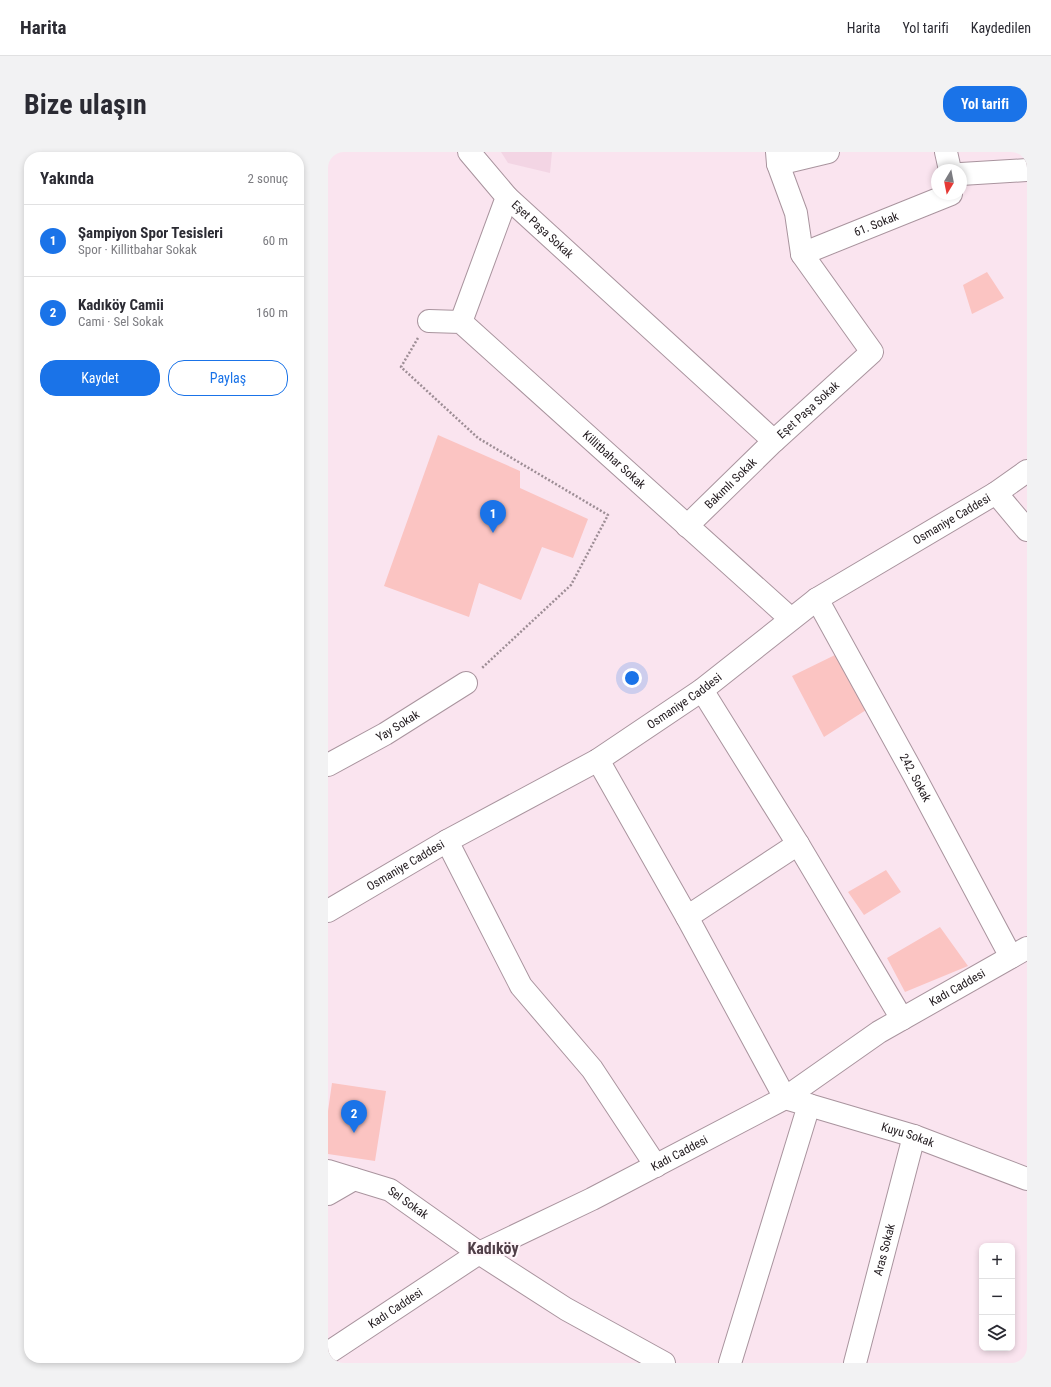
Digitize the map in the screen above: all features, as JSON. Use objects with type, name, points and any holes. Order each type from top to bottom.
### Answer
[{"type":"street","name":"Eşet Paşa Sokak","points":[[469,152],[507,197],[774,441],[872,352],[802,254],[796,213],[778,158]]},
{"type":"street","points":[[778,158],[828,152]]},
{"type":"street","points":[[946,152],[949,164]]},
{"type":"street","points":[[1024,152],[1027,160]]},
{"type":"street","points":[[967,174],[1027,170]]},
{"type":"street","points":[[429,321],[461,322],[507,197]]},
{"type":"street","name":"61. Sokak","points":[[802,254],[936,200]]},
{"type":"street","name":"Killitbahar Sokak","points":[[461,322],[790,619]]},
{"type":"street","name":"Bakımlı Sokak","points":[[687,526],[774,441]]},
{"type":"street","name":"Osmaniye Caddesi","points":[[328,911],[447,841],[598,760],[702,690],[817,599],[996,493],[1027,471]]},
{"type":"street","points":[[996,493],[1027,530]]},
{"type":"street","name":"242. Sokak","points":[[817,599],[914,775],[1019,953]]},
{"type":"street","name":"Yay Sokak","points":[[328,765],[385,734],[466,683]]},
{"type":"street","points":[[702,690],[798,844],[902,1019]]},
{"type":"street","points":[[598,760],[687,917],[785,1098]]},
{"type":"street","points":[[447,841],[521,986],[592,1069],[656,1166]]},
{"type":"street","points":[[687,917],[798,844]]},
{"type":"street","name":"Kadı Caddesi","points":[[328,1353],[479,1253],[592,1199],[785,1098],[879,1032],[1019,953]]},
{"type":"street","name":"Kuyu Sokak","points":[[785,1098],[914,1136],[1027,1179]]},
{"type":"street","points":[[730,1363],[809,1105]]},
{"type":"street","name":"Aras Sokak","points":[[855,1363],[914,1136]]},
{"type":"street","name":"Sel Sokak","points":[[328,1171],[390,1190],[479,1253],[566,1310],[664,1363]]},
{"type":"street","points":[[328,1194],[354,1179]]},
{"type":"path","points":[[429,321],[401,367],[478,438],[608,515],[571,585],[466,683]]},
{"type":"shaded area","points":[[501,152],[552,152],[550,173],[508,163]]},
{"type":"building","points":[[987,272],[1004,298],[972,314],[963,285]]},
{"type":"building","points":[[438,435],[520,471],[520,488],[588,519],[573,558],[542,547],[521,600],[479,583],[469,617],[384,586]]},
{"type":"building","points":[[835,655],[866,710],[824,737],[792,676]]},
{"type":"building","points":[[886,870],[901,892],[864,915],[848,892]]},
{"type":"building","points":[[940,927],[968,966],[905,992],[887,958]]},
{"type":"building","points":[[332,1083],[386,1091],[375,1161],[328,1154],[328,1111]]},
{"type":"place","name":"Şampiyon Spor Tesisleri","points":[[493,533]]},
{"type":"place","name":"Kadıköy Camii","points":[[354,1133]]},
{"type":"district","name":"Kadıköy","points":[[493,1248]]}]
